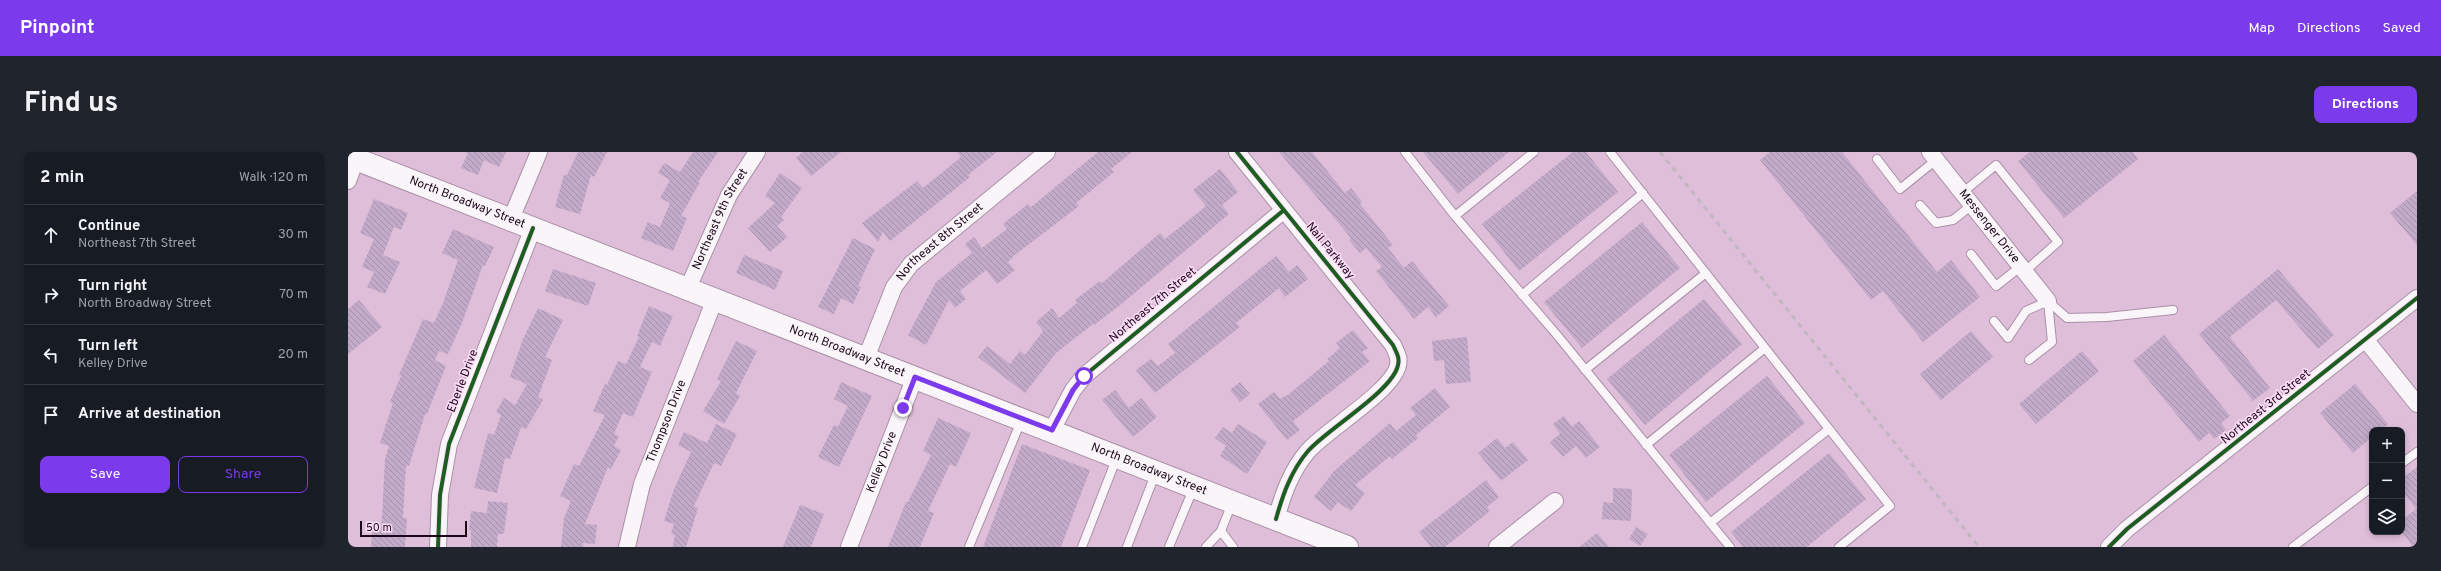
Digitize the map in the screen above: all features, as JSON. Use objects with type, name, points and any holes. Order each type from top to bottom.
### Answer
[{"type":"main road","name":"North Broadway Street","points":[[352,157],[1052,430],[1347,547]]},
{"type":"street","points":[[511,219],[540,152]]},
{"type":"street","name":"Northeast 9th Street","points":[[688,288],[728,195],[757,152]]},
{"type":"street","name":"Northeast 8th Street","points":[[866,358],[894,288],[907,268],[1048,152]]},
{"type":"street","name":"Nail Parkway","points":[[1237,152],[1393,345],[1398,354],[1398,367],[1383,388],[1320,440],[1302,458],[1288,482],[1276,519]]},
{"type":"street","name":"Messenger Drive","points":[[1933,156],[2048,301]]},
{"type":"street","points":[[348,180],[352,157]]},
{"type":"street","name":"Northeast 7th Street","points":[[1052,430],[1073,390],[1084,376],[1284,210]]},
{"type":"street","name":"Eberle Drive","points":[[438,547],[440,495],[450,444],[533,228]]},
{"type":"street","name":"Northeast 3rd Street","points":[[2109,547],[2127,530],[2417,298]]},
{"type":"street","name":"Thompson Drive","points":[[627,547],[642,484],[715,299]]},
{"type":"street","points":[[2365,339],[2417,404]]},
{"type":"street","name":"Kelley Drive","points":[[849,547],[915,377]]},
{"type":"street","points":[[1496,547],[1554,501]]},
{"type":"lane","points":[[1405,152],[1455,216],[1585,370],[1730,547]]},
{"type":"lane","points":[[1455,216],[1534,152]]},
{"type":"lane","points":[[1610,152],[1890,506],[1839,547]]},
{"type":"lane","points":[[1877,160],[1900,189],[1933,156]]},
{"type":"lane","points":[[1962,193],[1996,165],[2058,242],[1996,286],[1971,254]]},
{"type":"lane","points":[[1522,295],[1643,193]]},
{"type":"lane","points":[[1920,205],[1936,223],[1953,220],[1972,205]]},
{"type":"lane","points":[[1585,370],[1706,273]]},
{"type":"lane","points":[[2048,301],[2067,318],[2107,317],[2173,310]]},
{"type":"lane","points":[[1994,321],[2008,338],[2026,311],[2048,301]]},
{"type":"lane","points":[[2029,360],[2052,342],[2048,301]]},
{"type":"lane","points":[[1646,445],[1765,348]]},
{"type":"lane","points":[[969,547],[1022,419]]},
{"type":"lane","points":[[1710,523],[1829,429]]},
{"type":"lane","points":[[2403,463],[2417,452]]},
{"type":"lane","points":[[1082,547],[1118,456]]},
{"type":"lane","points":[[1127,547],[1156,472]]},
{"type":"lane","points":[[1169,547],[1194,486]]},
{"type":"lane","points":[[2293,547],[2369,488]]},
{"type":"lane","points":[[1206,547],[1221,531],[1233,502]]},
{"type":"lane","points":[[1221,531],[1233,547]]},
{"type":"building","points":[[466,152],[506,152],[499,167],[484,160],[478,175],[461,168],[468,153]]},
{"type":"building","points":[[578,152],[607,152],[594,177],[591,175],[580,214],[555,207],[564,175],[567,175]]},
{"type":"building","points":[[693,152],[718,152],[698,182],[700,182],[681,216],[687,218],[673,251],[641,238],[648,222],[660,227],[670,203],[660,198],[670,180],[658,173],[664,163],[680,172]]},
{"type":"building","points":[[803,152],[841,152],[811,176],[796,158]]},
{"type":"building","points":[[957,152],[997,152],[968,175],[970,177],[890,241],[883,232],[878,242],[862,223],[917,181],[923,188],[961,157]]},
{"type":"building","points":[[1098,152],[1132,152],[1111,169],[1114,172],[1076,203],[1079,206],[1016,254],[1008,262],[1015,270],[997,284],[986,270],[960,291],[966,299],[955,308],[949,300],[926,345],[908,335],[936,282],[972,253],[965,244],[974,237],[982,248],[1007,229],[1003,224],[1028,204],[1031,207]]},
{"type":"building","points":[[1279,152],[1312,152],[1345,193],[1351,188],[1362,202],[1360,204],[1393,245],[1388,248],[1404,268],[1412,261],[1449,306],[1436,317],[1428,307],[1414,319],[1376,271],[1382,267],[1366,248],[1360,253],[1349,240],[1351,238]]},
{"type":"building","points":[[1423,152],[1509,152],[1458,194]]},
{"type":"building","points":[[1573,152],[1586,152],[1618,192],[1519,271],[1482,224]]},
{"type":"building","points":[[1770,152],[1842,152],[1937,272],[1951,260],[1980,297],[1923,342],[1883,291],[1871,300],[1760,160]]},
{"type":"building","points":[[2030,152],[2133,152],[2138,159],[2064,218],[2018,161]]},
{"type":"building","points":[[1220,169],[1238,192],[1222,205],[1229,214],[1119,306],[1056,353],[1025,393],[978,357],[987,346],[1010,364],[1020,351],[1025,355],[1043,331],[1036,322],[1052,308],[1059,318],[1077,303],[1075,300],[1100,281],[1102,283],[1160,233],[1165,239],[1206,206],[1193,190]]},
{"type":"building","points":[[780,173],[802,188],[781,217],[784,220],[777,226],[787,237],[770,252],[748,228],[775,203],[765,196]]},
{"type":"building","points":[[2417,191],[2417,245],[2390,213]]},
{"type":"building","points":[[374,199],[408,213],[401,230],[394,227],[383,255],[400,262],[385,294],[367,287],[374,272],[362,267],[374,239],[360,233]]},
{"type":"building","points":[[1642,222],[1680,268],[1582,348],[1544,302]]},
{"type":"building","points":[[453,229],[494,247],[485,266],[483,265],[462,323],[448,354],[439,351],[435,360],[446,366],[427,414],[425,414],[409,466],[406,465],[403,518],[407,518],[405,547],[371,547],[372,532],[380,532],[382,517],[385,459],[389,446],[380,443],[393,403],[390,402],[401,376],[399,375],[423,319],[434,323],[443,303],[458,260],[442,253]]},
{"type":"building","points":[[853,238],[875,249],[858,286],[861,287],[853,304],[841,298],[834,314],[818,307]]},
{"type":"building","points":[[744,255],[783,271],[775,290],[736,273]]},
{"type":"building","points":[[1276,256],[1289,272],[1297,265],[1308,279],[1285,297],[1279,288],[1236,323],[1240,327],[1155,393],[1136,370],[1151,359],[1158,366],[1175,353],[1168,344]]},
{"type":"building","points":[[553,269],[596,283],[588,306],[545,291]]},
{"type":"building","points":[[2278,269],[2334,335],[2318,349],[2276,300],[2230,337],[2270,388],[2253,401],[2199,334]]},
{"type":"building","points":[[1704,299],[1742,344],[1645,425],[1607,379]]},
{"type":"building","points":[[359,300],[382,327],[348,354],[348,309]]},
{"type":"building","points":[[649,306],[673,316],[660,346],[652,342],[640,367],[652,372],[633,417],[623,413],[614,434],[619,436],[614,446],[621,450],[611,469],[608,467],[585,524],[597,525],[595,544],[583,543],[583,547],[561,547],[564,518],[571,501],[560,496],[574,464],[579,466],[605,415],[593,411],[605,384],[607,385],[618,361],[626,364],[639,337],[637,336]]},
{"type":"building","points":[[538,308],[563,320],[545,357],[552,360],[538,397],[543,400],[526,429],[521,427],[510,459],[505,458],[497,493],[474,488],[488,433],[494,435],[501,415],[496,412],[504,398],[515,405],[527,384],[510,377],[523,339]]},
{"type":"building","points":[[1353,330],[1368,348],[1362,352],[1370,361],[1293,421],[1300,430],[1287,440],[1258,404],[1274,392],[1280,399],[1289,394],[1329,361],[1327,359],[1340,348],[1336,343]]},
{"type":"building","points":[[1971,331],[1993,357],[1941,400],[1920,374]]},
{"type":"building","points":[[2164,335],[2230,416],[2221,423],[2226,430],[2214,439],[2209,433],[2199,442],[2133,361]]},
{"type":"building","points":[[1467,337],[1471,382],[1446,384],[1444,360],[1434,361],[1432,341]]},
{"type":"building","points":[[736,341],[757,351],[736,393],[740,396],[724,424],[703,411],[721,381],[717,379]]},
{"type":"building","points":[[2082,351],[2099,371],[2036,424],[2019,404]]},
{"type":"building","points":[[1767,376],[1805,423],[1706,502],[1669,455]]},
{"type":"building","points":[[841,382],[872,396],[839,467],[818,457],[834,425],[838,427],[848,406],[834,399]]},
{"type":"building","points":[[1240,382],[1250,394],[1240,402],[1230,390]]},
{"type":"building","points":[[2355,384],[2388,424],[2384,427],[2369,427],[2369,440],[2353,453],[2320,413]]},
{"type":"building","points":[[1435,388],[1450,407],[1416,435],[1418,438],[1392,459],[1390,456],[1355,485],[1365,493],[1351,511],[1338,502],[1331,511],[1314,497],[1334,471],[1390,423],[1396,431],[1416,415],[1410,408]]},
{"type":"building","points":[[1115,390],[1129,408],[1141,398],[1157,417],[1133,437],[1102,400]]},
{"type":"building","points":[[1564,416],[1572,427],[1579,421],[1600,447],[1586,458],[1576,446],[1563,457],[1550,442],[1560,434],[1553,424]]},
{"type":"building","points":[[938,418],[971,433],[956,467],[950,464],[928,511],[934,513],[920,547],[888,547],[906,502],[908,502],[931,455],[923,451]]},
{"type":"building","points":[[716,424],[737,434],[721,466],[714,463],[694,506],[698,508],[686,547],[673,547],[675,535],[671,534],[674,524],[664,521],[674,489],[691,452],[678,445],[684,432],[707,443]]},
{"type":"building","points":[[1238,424],[1267,442],[1247,474],[1220,456],[1226,446],[1215,438],[1223,427],[1232,433]]},
{"type":"building","points":[[1497,438],[1505,448],[1513,442],[1528,460],[1501,481],[1478,453]]},
{"type":"building","points":[[1022,444],[1090,470],[1061,547],[983,547]]},
{"type":"building","points":[[1829,453],[1866,499],[1807,547],[1743,547],[1731,532]]},
{"type":"building","points":[[2417,467],[2417,547],[2413,547],[2404,535],[2405,518],[2416,509],[2405,495],[2405,476]]},
{"type":"building","points":[[1486,480],[1499,497],[1487,507],[1490,511],[1445,547],[1431,547],[1419,532]]},
{"type":"building","points":[[1613,488],[1632,489],[1631,521],[1602,519],[1603,502],[1613,503]]},
{"type":"building","points":[[488,501],[508,503],[504,534],[498,534],[497,547],[471,547],[471,530],[469,530],[471,511],[487,513]]},
{"type":"building","points":[[800,505],[824,514],[811,547],[783,547]]},
{"type":"building","points":[[1636,527],[1648,534],[1640,546],[1629,539]]},
{"type":"building","points":[[1597,533],[1609,547],[1579,547]]},
{"type":"railway","points":[[1660,152],[1979,547]]},
{"type":"cycle path","points":[[1237,152],[1393,345],[1398,359],[1398,365],[1393,375],[1384,386],[1358,410],[1329,432],[1308,451],[1288,483],[1276,519]]},
{"type":"cycle path","points":[[1052,430],[1073,390],[1084,376],[1284,210]]},
{"type":"cycle path","points":[[438,547],[440,495],[449,444],[533,228]]},
{"type":"cycle path","points":[[2109,547],[2127,529],[2417,298]]},
{"type":"route","points":[[903,408],[915,377],[1052,430],[1062,407],[1084,376]]}]
